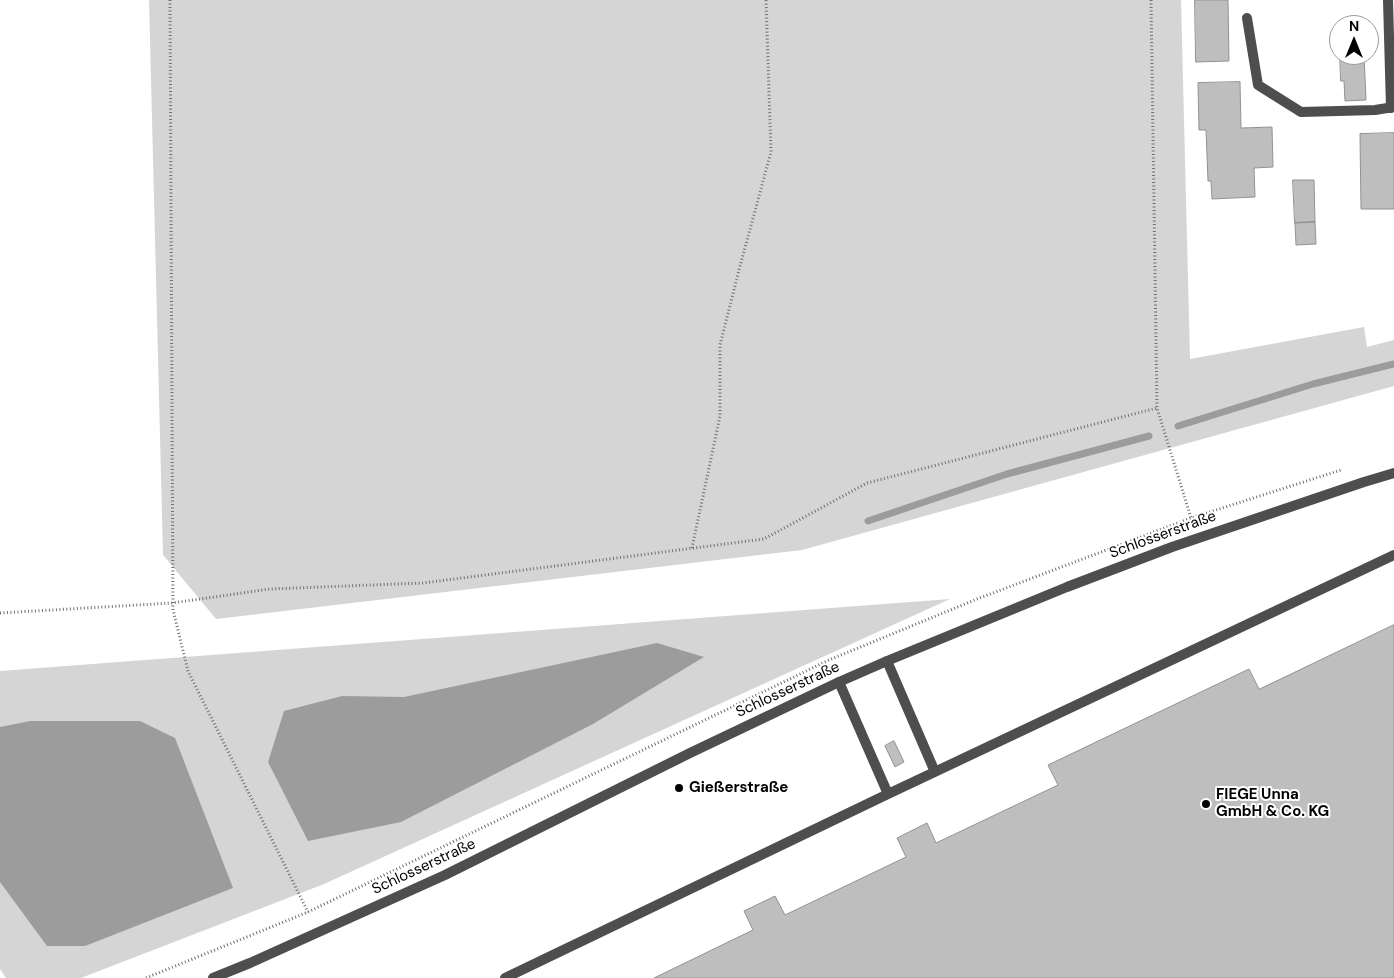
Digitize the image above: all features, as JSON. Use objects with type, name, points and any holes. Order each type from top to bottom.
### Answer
[{"type":"street","points":[[1247,18],[1258,85],[1301,112],[1393,108],[1388,0]]},
{"type":"street","name":"Schlosserstraße","points":[[212,978],[250,963],[445,875],[690,753],[838,682],[887,661],[1067,587],[1172,547],[1394,473]]},
{"type":"street","points":[[505,978],[888,794],[1394,555]]},
{"type":"street","points":[[887,661],[935,772]]},
{"type":"street","points":[[838,682],[888,794]]},
{"type":"path","points":[[170,0],[172,610],[188,671],[308,912]]},
{"type":"path","points":[[692,548],[720,416],[720,346],[771,152],[766,0]]},
{"type":"path","points":[[1151,0],[1157,408],[1191,518]]},
{"type":"path","points":[[0,613],[172,603],[270,589],[423,583],[764,539],[867,483],[1157,408]]},
{"type":"shaded area","points":[[149,0],[1181,0],[1190,359],[1364,327],[1367,347],[1394,340],[1394,386],[802,550],[216,619],[163,555]]},
{"type":"shaded area","points":[[950,599],[324,884],[81,978],[6,978],[0,969],[0,671]]},
{"type":"shaded area","points":[[657,643],[704,657],[593,724],[401,822],[308,841],[268,762],[284,711],[342,696],[404,697]]},
{"type":"shaded area","points":[[30,721],[140,721],[175,738],[233,888],[85,946],[47,946],[0,882],[0,727]]},
{"type":"building","points":[[1195,0],[1228,0],[1229,61],[1196,62]]},
{"type":"building","points":[[1340,65],[1364,65],[1366,100],[1345,101],[1344,81],[1341,81]]},
{"type":"building","points":[[1240,82],[1241,128],[1272,127],[1273,167],[1254,168],[1255,197],[1212,199],[1211,181],[1208,181],[1206,130],[1199,130],[1198,83]]},
{"type":"building","points":[[1394,133],[1394,209],[1361,209],[1360,134]]},
{"type":"building","points":[[1293,180],[1314,180],[1315,222],[1295,223]]},
{"type":"building","points":[[1315,222],[1316,244],[1296,245],[1295,223]]},
{"type":"building","name":"FIEGE Unna GmbH & Co. KG","points":[[1394,625],[1394,978],[654,978],[753,930],[744,911],[775,896],[785,915],[906,857],[897,838],[927,823],[936,843],[1058,785],[1048,765],[1249,669],[1259,689]]},
{"type":"building","points":[[894,741],[904,762],[895,767],[885,746]]},
{"type":"waterway","points":[[1178,426],[1313,384],[1394,364]]},
{"type":"waterway","points":[[868,521],[1007,474],[1149,436]]},
{"type":"place","name":"Gießerstraße","points":[[679,788]]},
{"type":"place","name":"FIEGE Unna GmbH & Co. KG","points":[[1206,804]]}]
